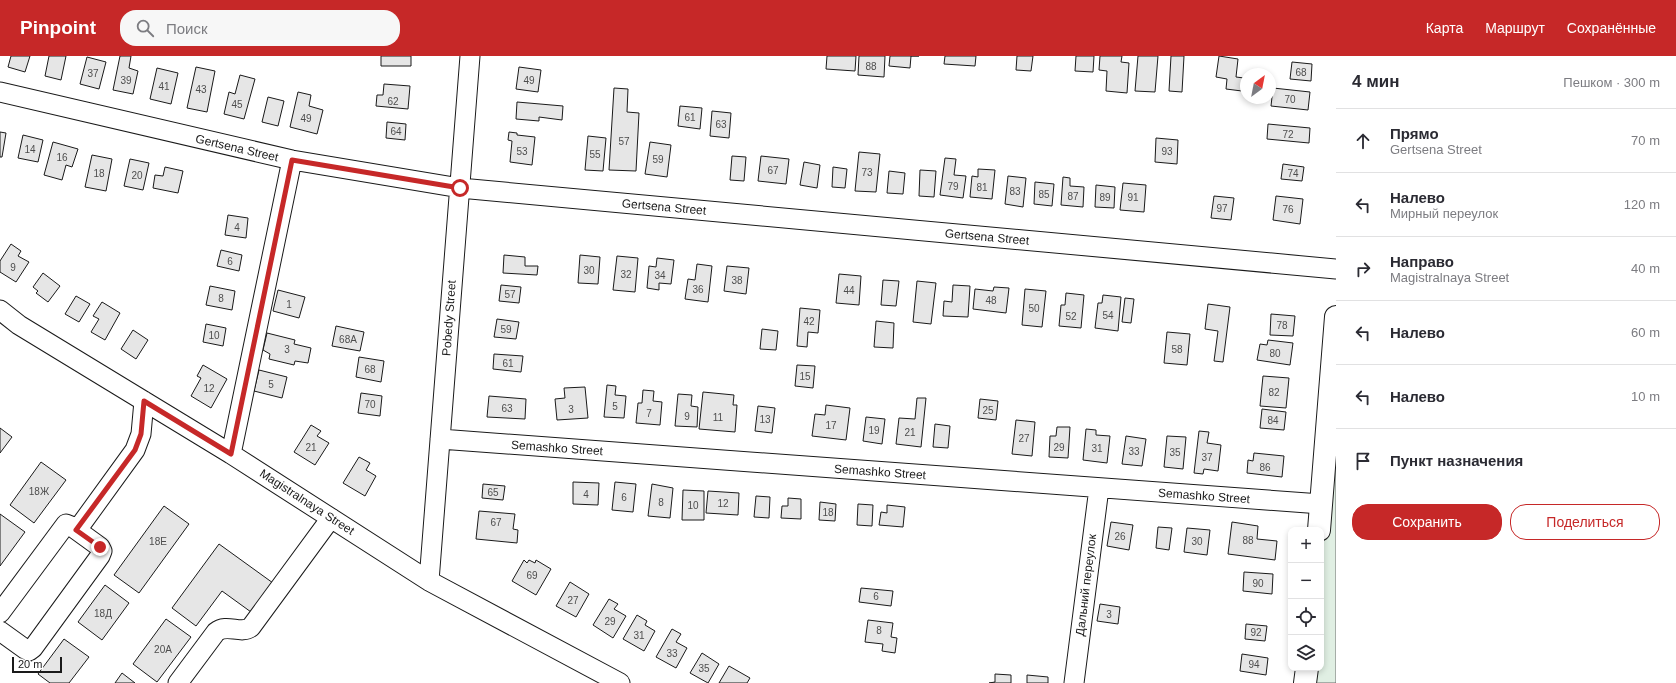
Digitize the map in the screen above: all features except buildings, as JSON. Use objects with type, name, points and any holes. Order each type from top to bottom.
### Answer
[{"type":"main road","points":[[1319,527],[1336,317]]},
{"type":"main road","points":[[1305,683],[1306,671]]},
{"type":"street","name":"Pobedy Street","points":[[429,581],[470,56]]},
{"type":"street","name":"Gertsena Street","points":[[0,92],[292,160],[460,188],[1336,269]]},
{"type":"street","points":[[231,454],[292,160]]},
{"type":"street","name":"Magistralnaya Street","points":[[0,310],[19,325],[231,454],[429,581],[620,683]]},
{"type":"street","points":[[76,530],[135,450],[141,434],[144,401]]},
{"type":"street","name":"Semashko Street","points":[[440,439],[1321,504]]},
{"type":"street","name":"Дальний переулок","points":[[1074,683],[1099,488]]},
{"type":"street","points":[[178,683],[216,632],[220,629],[226,628],[244,630],[251,627],[331,518]]},
{"type":"street","points":[[0,613],[66,524],[100,547],[102,551],[100,556],[33,648],[29,651],[25,649],[0,631]]},
{"type":"green space","points":[[1336,317],[1336,683],[1303,683],[1304,671],[1324,671],[1324,527],[1321,527]]},
{"type":"route","points":[[100,547],[76,530],[135,450],[141,434],[144,401],[231,454],[292,160],[460,188]]}]
